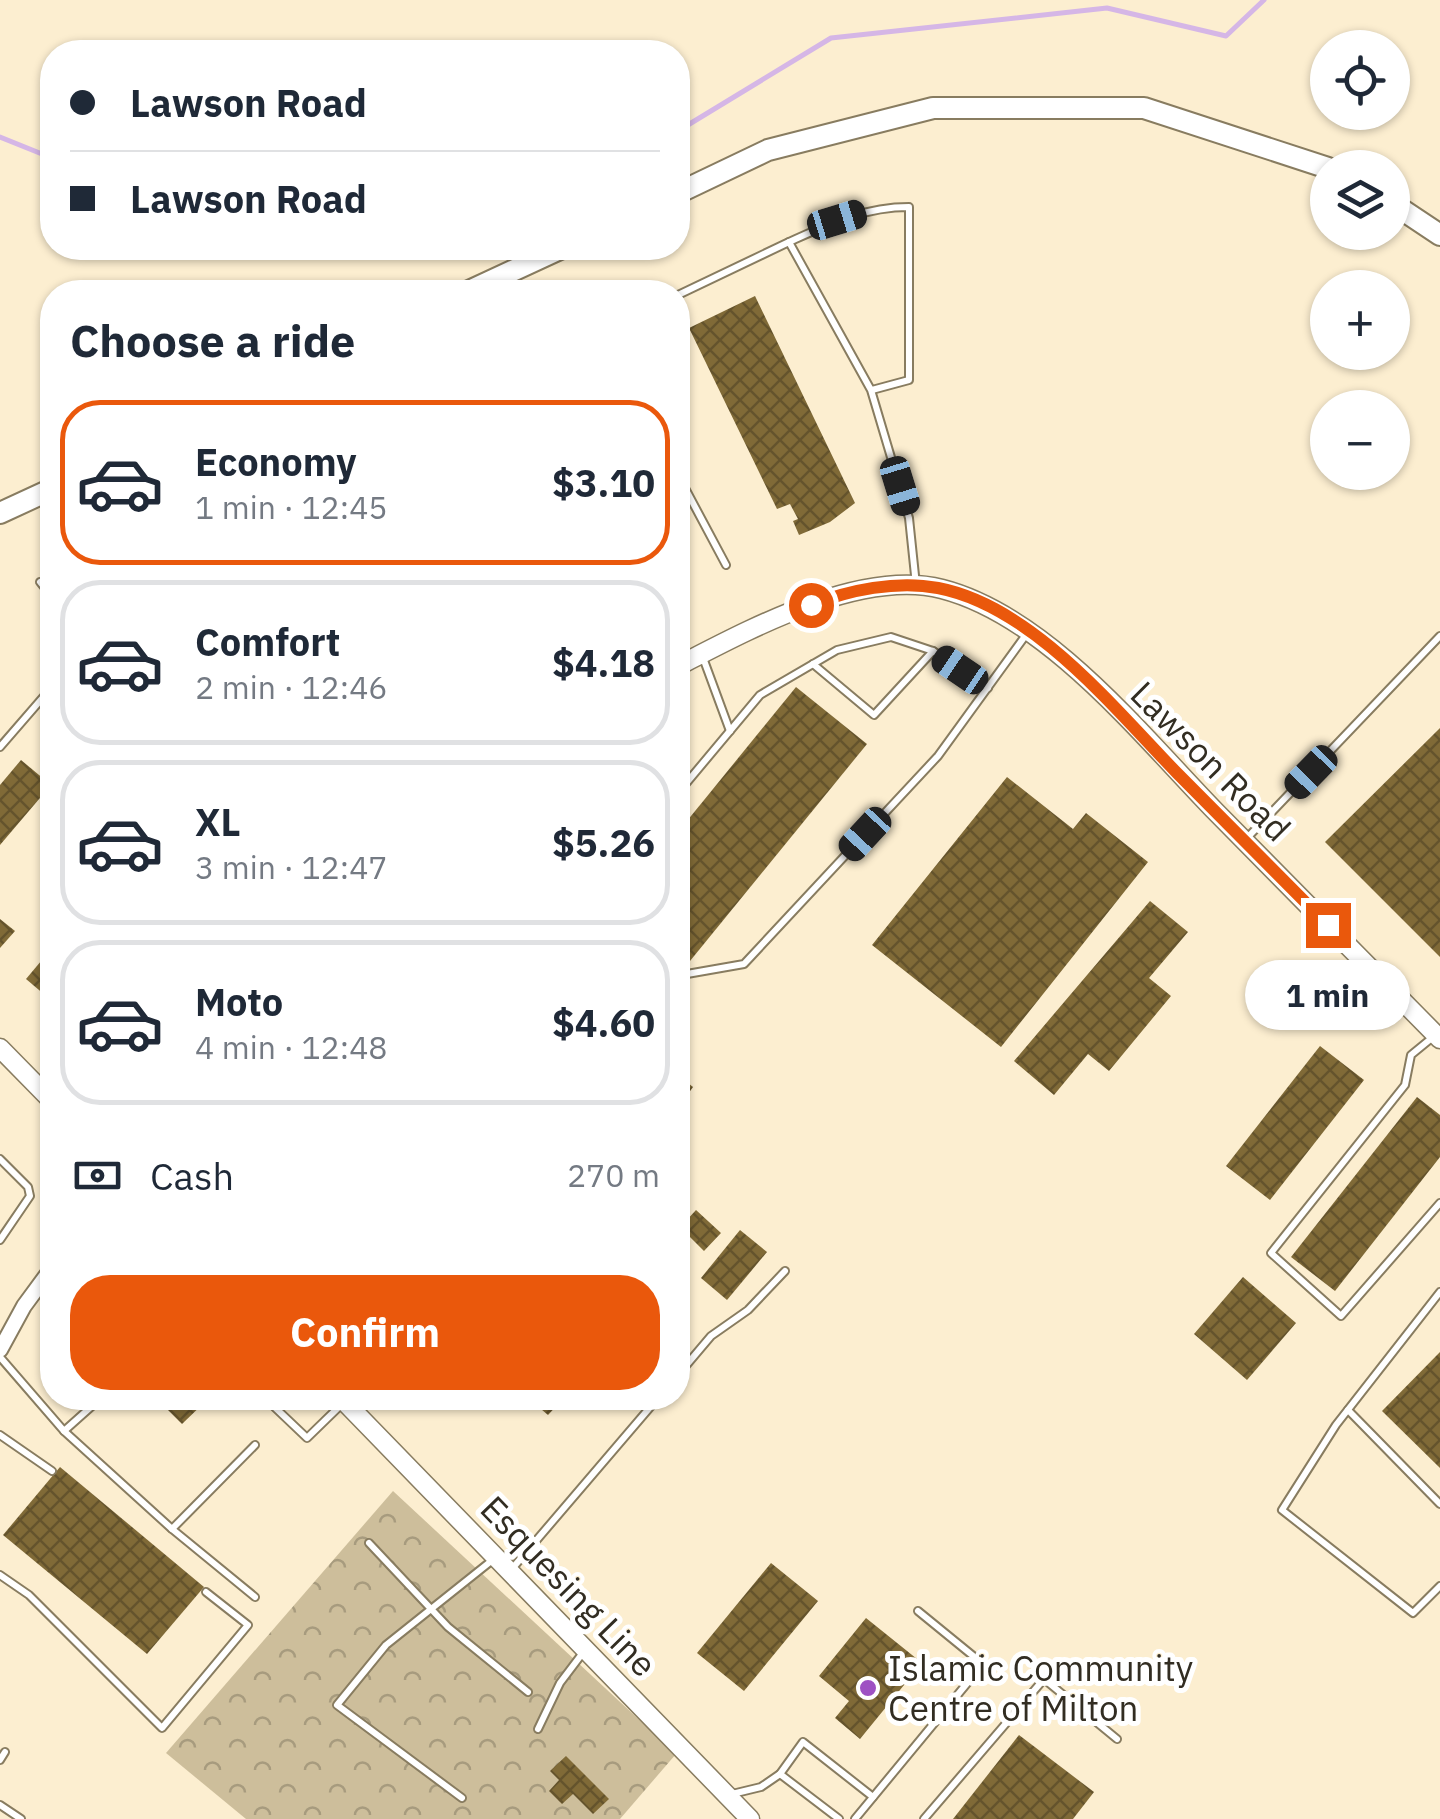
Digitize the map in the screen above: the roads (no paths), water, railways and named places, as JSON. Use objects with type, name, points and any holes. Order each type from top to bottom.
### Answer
[{"type":"main road","points":[[690,187],[768,150],[933,108],[1144,108],[1310,162]]},
{"type":"main road","points":[[1410,215],[1440,235]]},
{"type":"main road","points":[[493,280],[536,260]]},
{"type":"main road","points":[[0,514],[40,494]]},
{"type":"street","name":"Lawson Road","points":[[690,660],[758,625],[837,595],[916,586],[941,588],[996,610],[1029,631],[1106,700],[1438,1037]]},
{"type":"street","points":[[0,1048],[40,1089]]},
{"type":"street","points":[[0,1354],[24,1306],[40,1284]]},
{"type":"street","name":"Esquesing Line","points":[[354,1410],[750,1819]]},
{"type":"lane","points":[[690,289],[837,220],[878,207],[909,207],[909,380],[872,390]]},
{"type":"lane","points":[[789,242],[872,390],[909,518],[916,586]]},
{"type":"lane","points":[[690,498],[726,565]]},
{"type":"lane","points":[[690,973],[744,964],[938,756],[1029,631]]},
{"type":"lane","points":[[1244,841],[1440,636]]},
{"type":"lane","points":[[690,779],[760,695],[837,650],[890,637],[933,651],[988,688]]},
{"type":"lane","points":[[813,664],[874,715],[933,651]]},
{"type":"lane","points":[[702,654],[730,731]]},
{"type":"lane","points":[[0,746],[40,701]]},
{"type":"lane","points":[[1438,1037],[1412,1056],[1406,1085],[1271,1254],[1341,1316],[1440,1203]]},
{"type":"lane","points":[[0,1159],[28,1186],[30,1196],[0,1240]]},
{"type":"lane","points":[[690,1361],[711,1336],[748,1310],[785,1272]]},
{"type":"lane","points":[[1440,1292],[1348,1410],[1282,1510],[1412,1613],[1440,1586]]},
{"type":"lane","points":[[0,1354],[40,1402]]},
{"type":"lane","points":[[47,1410],[64,1431],[172,1529],[255,1598]]},
{"type":"lane","points":[[64,1431],[85,1410]]},
{"type":"lane","points":[[278,1410],[307,1438],[333,1410]]},
{"type":"lane","points":[[510,1572],[648,1410]]},
{"type":"lane","points":[[1348,1410],[1440,1504]]},
{"type":"lane","points":[[0,1435],[52,1470]]},
{"type":"lane","points":[[172,1529],[254,1445]]},
{"type":"lane","points":[[368,1543],[448,1627],[528,1692]]},
{"type":"lane","points":[[462,1798],[336,1706],[386,1644],[496,1557]]},
{"type":"lane","points":[[0,1575],[29,1595],[162,1728],[248,1625],[206,1592]]},
{"type":"lane","points":[[855,1819],[984,1664],[918,1611]]},
{"type":"lane","points":[[538,1729],[560,1683],[586,1649]]},
{"type":"lane","points":[[924,1819],[1044,1680],[1118,1739]]},
{"type":"lane","points":[[727,1795],[760,1788],[780,1774],[804,1742],[873,1797]]},
{"type":"lane","points":[[0,1760],[5,1752]]},
{"type":"lane","points":[[780,1774],[839,1819]]},
{"type":"lane","points":[[0,1805],[21,1819]]},
{"type":"waterway","points":[[690,124],[831,38],[1107,8],[1226,36],[1264,0]]},
{"type":"waterway","points":[[0,137],[40,153]]},
{"type":"place","name":"Islamic Community Centre of Milton","points":[[868,1688]]}]
